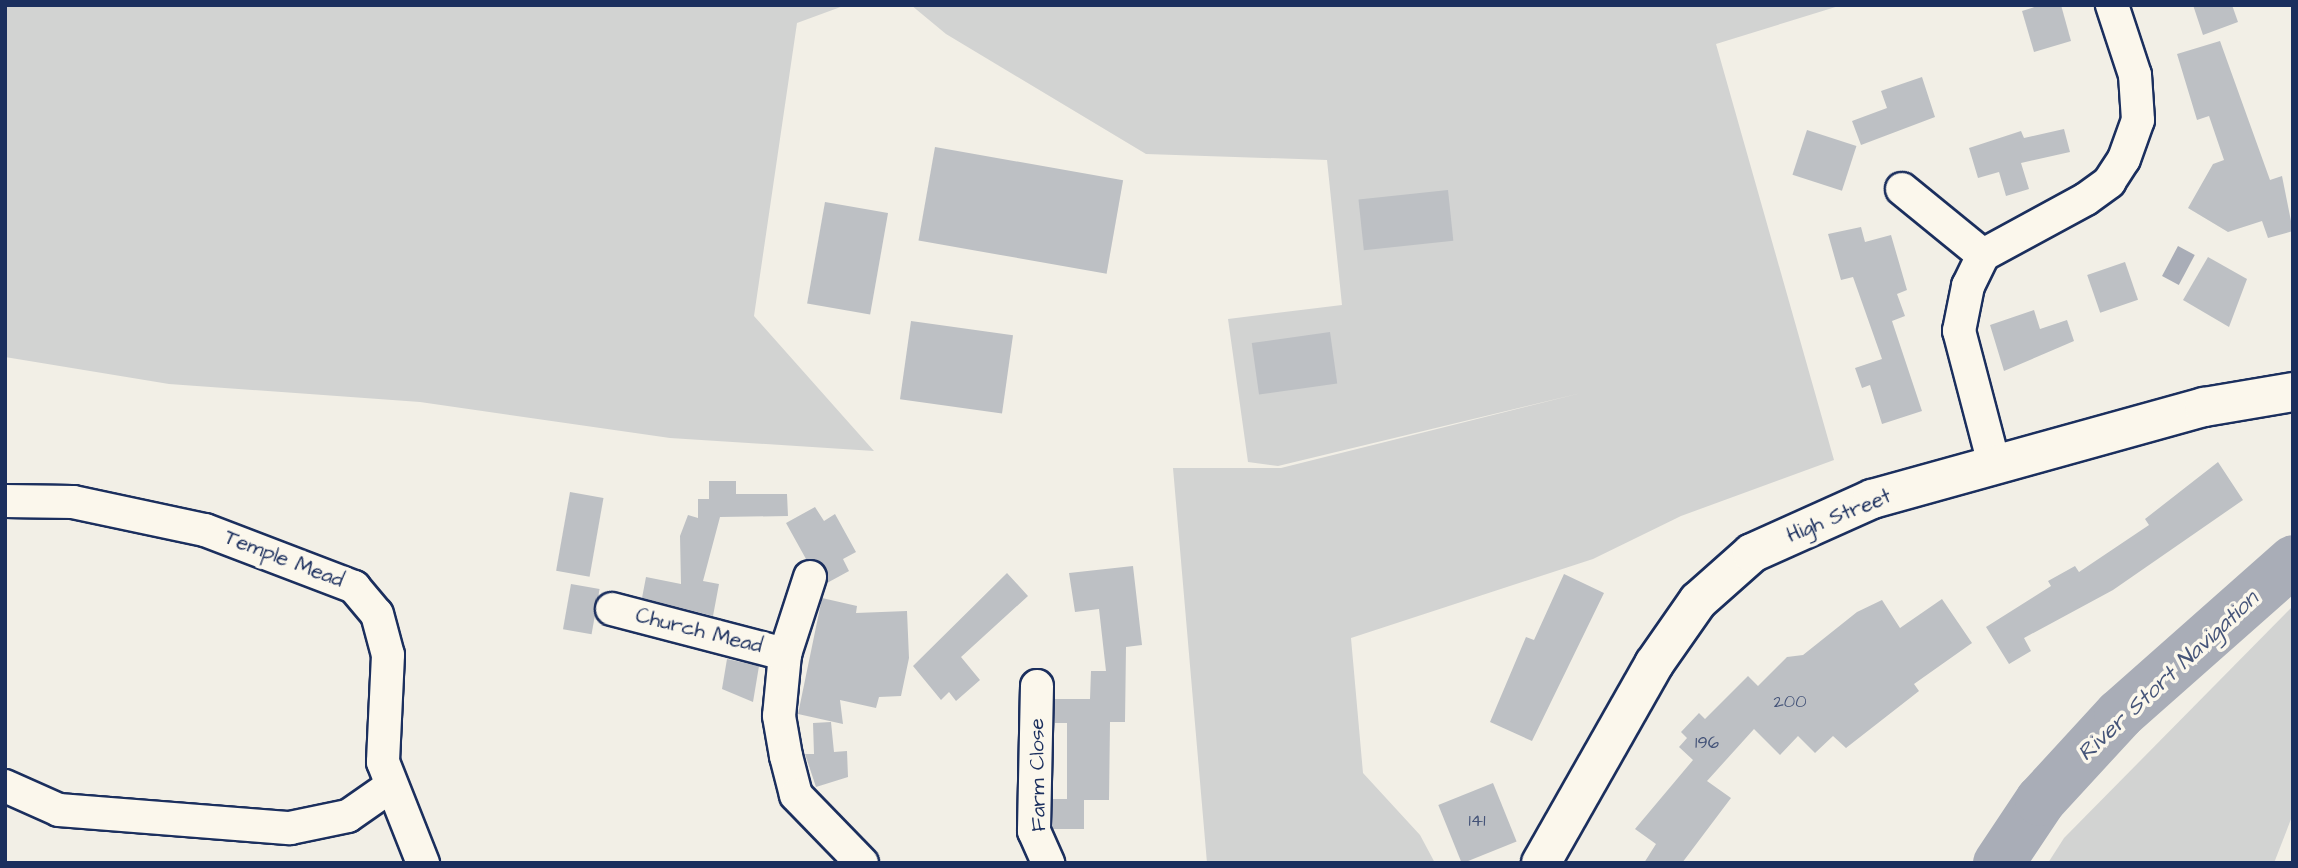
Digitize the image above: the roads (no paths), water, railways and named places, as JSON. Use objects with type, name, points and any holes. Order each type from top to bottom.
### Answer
[{"type":"main road","name":"High Street","points":[[1541,863],[1654,664],[1699,601],[1752,553],[1872,499],[2204,407],[2293,392]]},
{"type":"street","points":[[1994,464],[1959,331],[1983,255],[2086,199],[2109,182],[2124,159],[2138,120],[2135,75],[2112,5]]},
{"type":"street","points":[[1902,189],[1983,255]]},
{"type":"street","name":"Temple Mead","points":[[5,501],[73,502],[205,530],[327,571],[354,587],[377,614],[388,655],[383,762],[423,863]]},
{"type":"street","name":"Church Mead","points":[[810,577],[785,654],[779,716],[796,795],[862,863]]},
{"type":"street","name":"Church Mead","points":[[612,609],[785,654]]},
{"type":"street","name":"Farm Close","points":[[1037,686],[1034,831],[1048,863]]},
{"type":"street","points":[[5,786],[59,810],[290,828],[348,816],[391,786]]},
{"type":"waterway","name":"River Stort Navigation","points":[[1998,863],[2040,800],[2119,714],[2293,560]]}]
